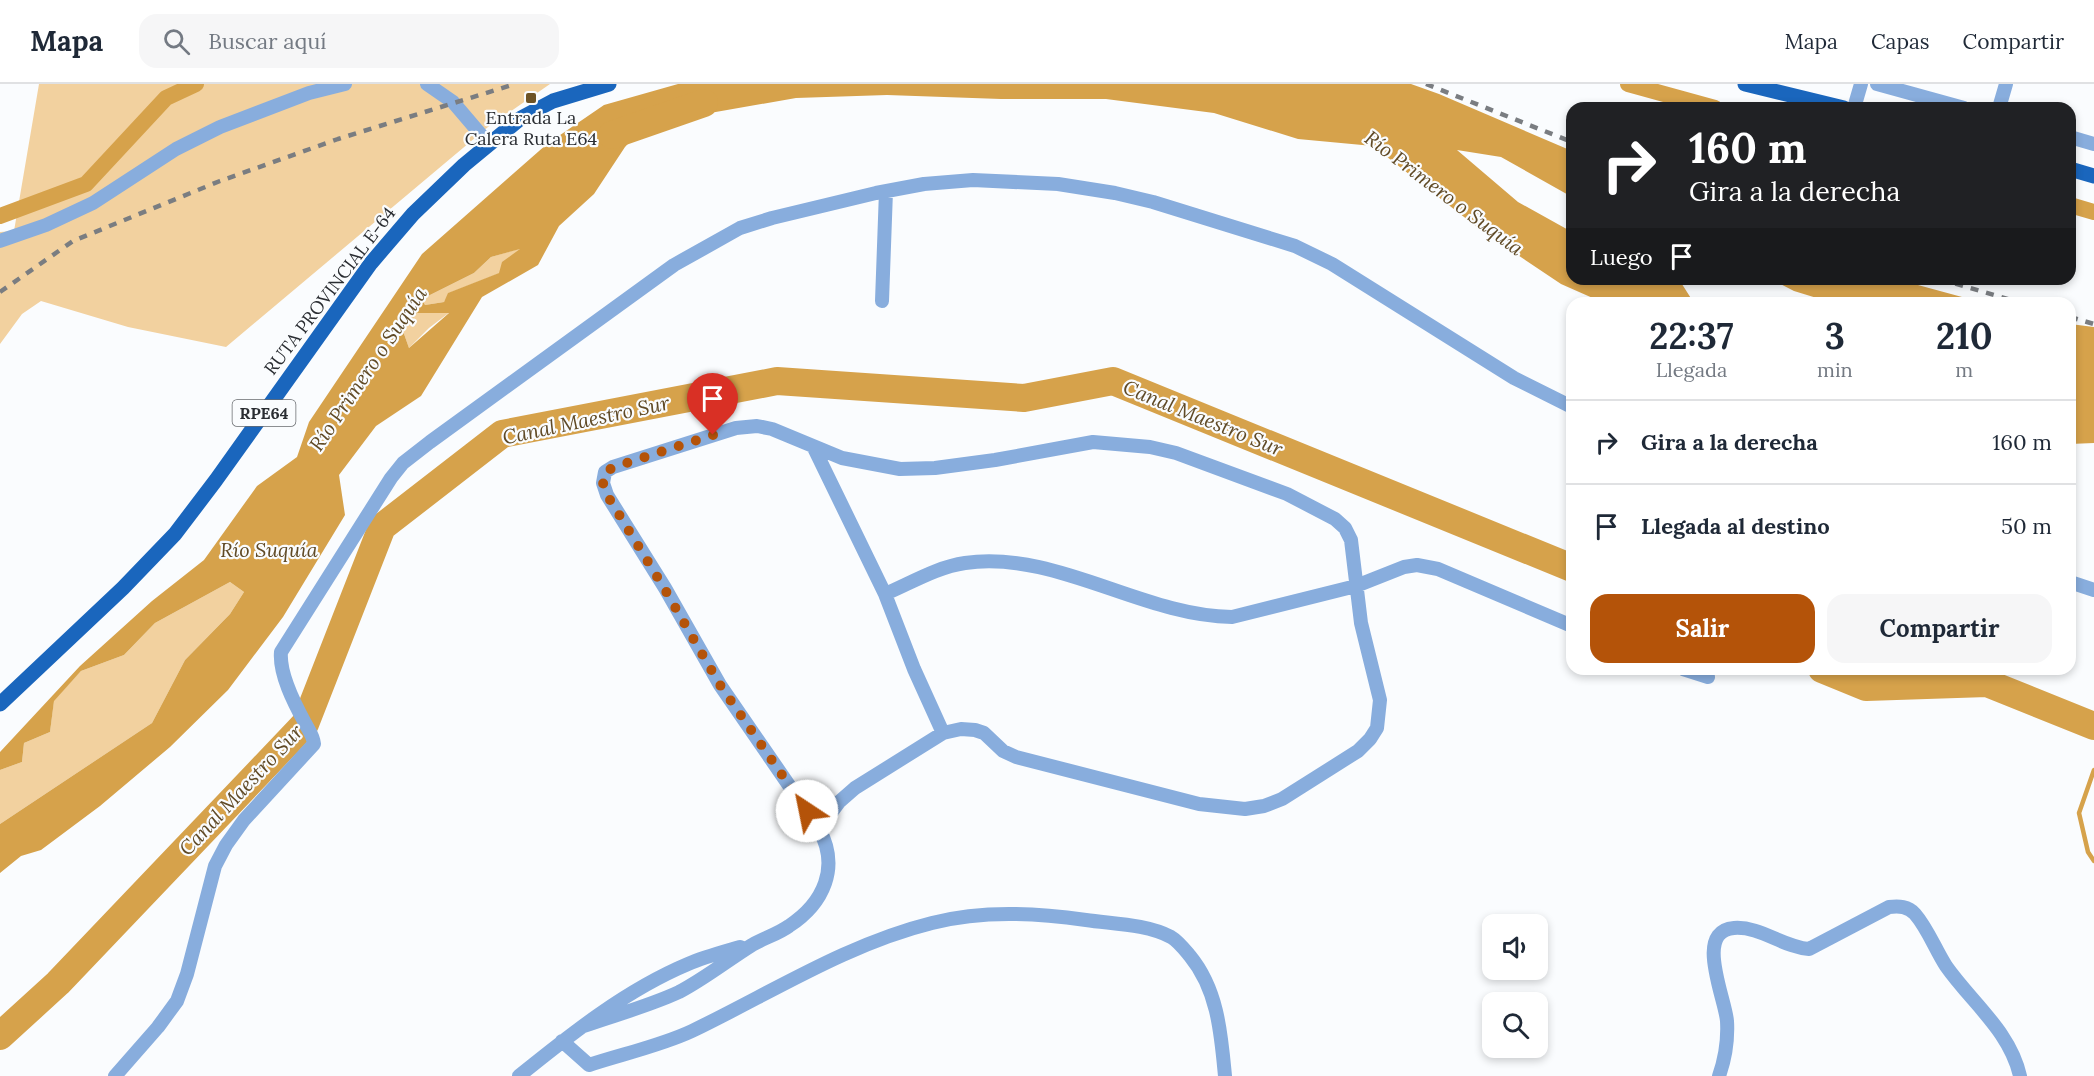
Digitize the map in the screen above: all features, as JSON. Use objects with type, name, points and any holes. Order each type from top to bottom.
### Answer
[{"type":"main road","name":"RUTA PROVINCIAL E-64","points":[[0,704],[123,588],[175,534],[392,237],[440,187],[488,144],[538,108],[569,95],[609,84]]},
{"type":"main road","points":[[1745,84],[1819,102]]},
{"type":"main road","points":[[2076,171],[2094,176]]},
{"type":"street","points":[[0,241],[46,225],[93,203],[176,149],[220,127],[309,93],[345,84]]},
{"type":"street","points":[[427,84],[453,102],[488,144]]},
{"type":"street","points":[[1856,102],[1861,84]]},
{"type":"street","points":[[1877,84],[1942,102]]},
{"type":"street","points":[[2001,102],[2006,84]]},
{"type":"street","points":[[2076,139],[2094,144]]},
{"type":"street","points":[[115,1076],[158,1027],[177,1001],[187,974],[215,866],[226,845],[244,820],[315,744],[313,735],[291,692],[280,661],[281,652],[371,508],[403,463],[664,271],[715,240],[740,228],[772,218],[886,191],[973,180],[1058,184],[1153,202],[1284,243],[1332,264],[1514,378],[1566,404]]},
{"type":"street","points":[[882,300],[886,191]]},
{"type":"street","points":[[519,1076],[562,1041],[618,1002],[689,963],[760,940],[788,927],[805,913],[829,875],[828,844],[720,685],[607,495],[603,483],[605,472],[614,467],[736,428],[757,426],[772,429],[842,458],[900,469],[935,468],[995,460],[1093,442],[1150,447],[1176,453],[1287,494],[1335,519],[1345,528],[1351,540],[1363,634],[1380,700],[1377,728],[1358,751],[1282,799],[1264,806],[1245,809],[1199,804],[1016,757],[1003,751],[984,733],[961,729],[944,733],[855,788],[839,802],[819,829]]},
{"type":"street","points":[[814,448],[885,594],[914,669],[944,733]]},
{"type":"street","points":[[885,594],[944,568],[984,561],[1008,562],[1042,569],[1211,616],[1232,617],[1356,586],[1404,567],[1417,565],[1430,566],[1566,624]]},
{"type":"street","points":[[2076,584],[2094,590]]},
{"type":"street","points":[[1702,675],[1708,677]]},
{"type":"street","points":[[1719,1076],[1727,1021],[1713,950],[1715,938],[1722,931],[1734,928],[1748,929],[1798,948],[1809,949],[1889,907],[1900,906],[1914,913],[1946,966],[2008,1043],[2016,1058],[2020,1076]]},
{"type":"street","points":[[562,1041],[586,1071],[690,1032],[787,981],[885,938],[935,922],[1007,914],[1046,915],[1140,927],[1171,937],[1199,968],[1209,986],[1222,1040],[1225,1076]]},
{"type":"street","points":[[584,1026],[679,992],[760,940]]},
{"type":"shaded area","points":[[39,84],[550,84],[488,127],[226,347],[128,327],[41,301],[22,314],[0,344],[0,232],[14,231]]},
{"type":"shaded area","points":[[522,248],[500,273],[449,293],[444,302],[425,305],[422,299],[474,273],[491,257]]},
{"type":"shaded area","points":[[417,312],[450,312],[429,328],[409,348],[403,331]]},
{"type":"shaded area","points":[[230,582],[244,592],[230,614],[185,660],[152,723],[0,824],[0,770],[22,762],[24,743],[50,732],[54,700],[81,671],[124,655],[155,623]]},
{"type":"water","name":"Río Suquía","points":[[678,84],[1411,84],[1566,148],[1566,194],[1501,157],[1457,150],[1518,202],[1566,229],[1566,285],[1683,285],[1690,297],[1590,297],[1561,284],[1482,231],[1373,146],[1298,139],[1214,113],[1106,99],[1001,99],[887,95],[796,98],[710,113],[653,117],[625,147],[594,194],[559,226],[538,265],[482,297],[421,396],[376,426],[339,475],[345,515],[283,617],[228,690],[170,747],[100,806],[41,850],[21,856],[0,873],[0,824],[152,723],[185,660],[230,614],[244,592],[230,582],[155,623],[124,655],[81,671],[54,701],[50,732],[24,743],[22,762],[0,770],[0,752],[80,666],[152,601],[204,560],[257,486],[297,457],[309,422],[422,254],[547,144],[604,105]],"holes":[[[520,249],[502,262],[499,273],[448,293],[444,302],[425,305],[422,299],[474,273],[491,257]],[[417,313],[449,313],[409,348],[403,331]]]},
{"type":"water","points":[[1782,285],[1918,285],[1962,297],[1814,297]]},
{"type":"water","points":[[2076,325],[2094,327],[2094,443],[2076,444]]},
{"type":"waterway","points":[[0,216],[86,184],[166,98],[196,84]]},
{"type":"waterway","points":[[1628,84],[1693,102]]},
{"type":"waterway","name":"Río Primero o Suquía","points":[[612,135],[704,103]]},
{"type":"waterway","points":[[2076,207],[2094,212]]},
{"type":"waterway","name":"Canal Maestro Sur","points":[[0,1036],[58,983],[305,724],[382,527],[502,434],[777,381],[1024,398],[1113,381],[1566,566]]},
{"type":"waterway","name":"Canal Maestro Sur","points":[[1837,675],[1866,687],[1987,683],[2094,726]]},
{"type":"waterway","points":[[2094,770],[2079,813],[2088,852],[2094,861]]},
{"type":"railway","points":[[0,292],[73,241],[220,181],[338,139],[515,84]]},
{"type":"railway","points":[[1426,84],[1566,140]]},
{"type":"railway","points":[[1960,285],[2001,297]]},
{"type":"railway","points":[[2076,319],[2094,324]]},
{"type":"place","name":"Entrada La Calera Ruta E64","points":[[531,98]]},
{"type":"route","points":[[713,435],[614,467],[605,472],[603,483],[607,495],[720,685],[807,811]]}]
